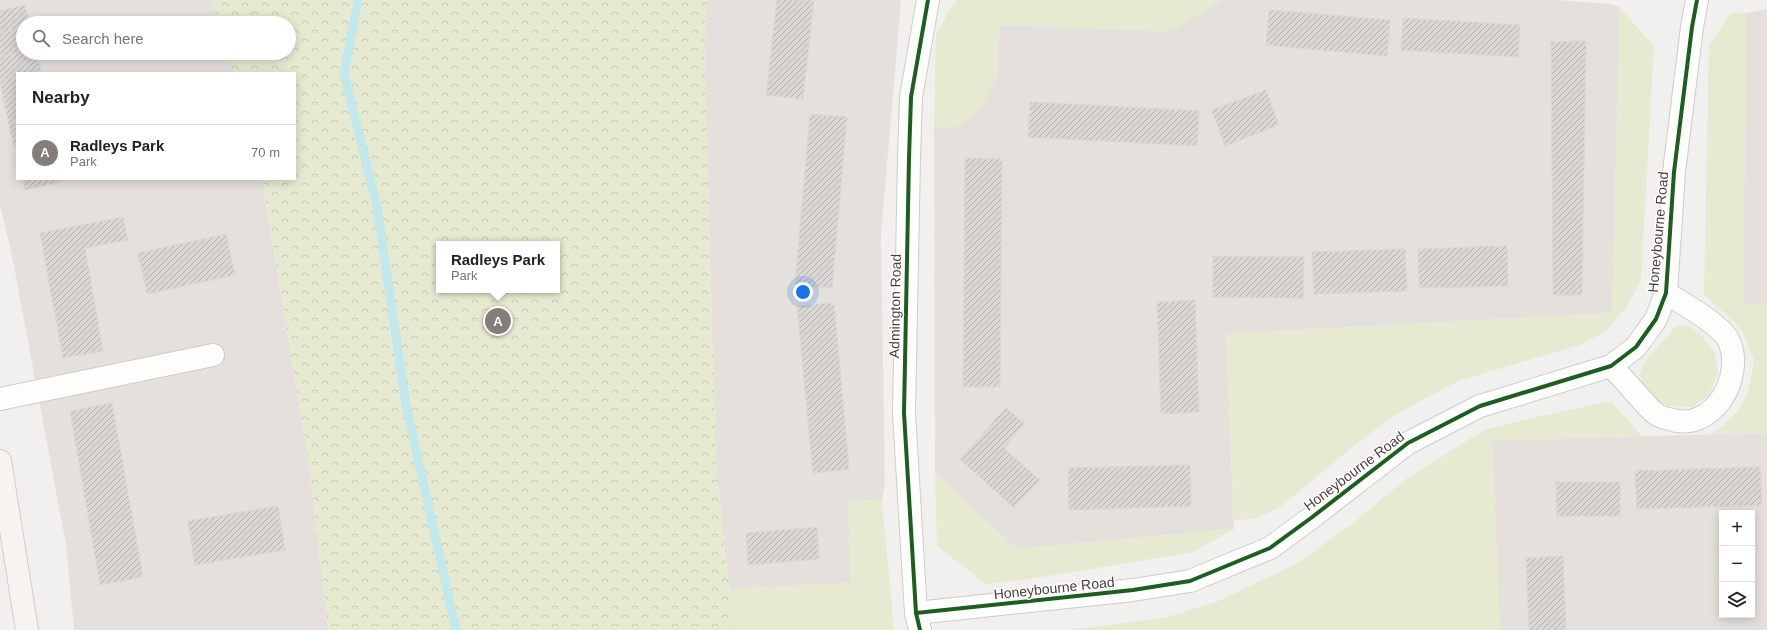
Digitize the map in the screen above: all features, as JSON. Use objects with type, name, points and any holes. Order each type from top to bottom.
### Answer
[{"type":"street","name":"Admington Road","points":[[918,621],[904,413],[911,97],[928,0]]},
{"type":"street","name":"Honeybourne Road","points":[[918,621],[1190,581],[1270,548],[1408,443],[1480,406],[1611,366],[1636,347],[1656,319],[1666,293],[1674,172],[1692,27],[1697,0]]},
{"type":"street","name":"Honeybourne Road","points":[[1611,366],[1655,413],[1670,420],[1687,422],[1711,412],[1724,396],[1734,360],[1728,340],[1715,325],[1666,293]]},
{"type":"street","points":[[0,399],[213,355]]},
{"type":"street","points":[[0,461],[27,630]]},
{"type":"shaded area","points":[[0,0],[212,0],[217,16],[16,16],[16,60],[229,60],[233,72],[16,72],[16,180],[262,180],[309,463],[328,630],[74,630],[66,545],[13,261],[0,204]]},
{"type":"shaded area","points":[[707,0],[901,0],[881,235],[885,484],[882,500],[848,501],[851,583],[729,589],[716,465],[704,41]]},
{"type":"shaded area","points":[[1222,0],[1555,0],[1612,4],[1620,8],[1612,313],[1226,334],[1234,529],[1017,549],[935,473],[934,127],[958,127],[997,79],[999,25],[1170,31]]},
{"type":"shaded area","points":[[1767,9],[1767,305],[1743,306],[1746,13]]},
{"type":"shaded area","points":[[1767,433],[1767,630],[1500,630],[1492,440]]},
{"type":"green space","points":[[212,0],[707,0],[704,41],[716,465],[733,630],[328,630],[309,463],[262,180],[296,180],[296,72],[233,72],[229,60],[296,60],[296,16],[217,16]]},
{"type":"green space","points":[[958,0],[1222,0],[1170,31],[999,25],[997,79],[983,105],[958,127],[934,127],[936,35],[950,9]]},
{"type":"green space","points":[[1620,8],[1654,46],[1641,281],[1626,308],[1605,331],[1583,344],[1458,381],[1397,414],[1360,441],[1280,507],[1255,519],[1234,520],[1226,334],[1612,313]]},
{"type":"green space","points":[[1731,13],[1746,13],[1743,305],[1767,305],[1767,433],[1711,434],[1724,425],[1739,409],[1749,389],[1754,360],[1741,329],[1704,294],[1709,45]]},
{"type":"green space","points":[[1677,325],[1689,326],[1700,334],[1715,353],[1718,373],[1709,395],[1692,407],[1667,406],[1649,395],[1639,375],[1645,361]]},
{"type":"green space","points":[[1611,401],[1642,436],[1492,440],[1500,630],[1067,630],[1164,618],[1216,602],[1298,563],[1353,523],[1406,479],[1484,430]]},
{"type":"green space","points":[[935,473],[1017,549],[1234,529],[1193,552],[1036,578],[986,584],[937,546]]},
{"type":"green space","points":[[882,500],[894,630],[733,630],[729,589],[851,583],[848,501]]},
{"type":"building","points":[[777,0],[814,0],[803,99],[766,95]]},
{"type":"building","points":[[25,5],[27,16],[16,16],[16,30],[0,34],[0,11]]},
{"type":"building","points":[[1269,10],[1390,20],[1387,56],[1266,45]]},
{"type":"building","points":[[1403,18],[1520,25],[1518,57],[1401,50]]},
{"type":"building","points":[[16,30],[16,54],[0,57],[0,34]]},
{"type":"building","points":[[1586,41],[1582,295],[1553,295],[1551,42]]},
{"type":"building","points":[[16,54],[16,60],[38,60],[41,70],[34,72],[16,72],[16,76],[0,81],[0,57]]},
{"type":"building","points":[[16,76],[16,100],[4,103],[0,81]]},
{"type":"building","points":[[1266,90],[1279,125],[1225,146],[1212,110]]},
{"type":"building","points":[[16,100],[16,123],[9,124],[4,103]]},
{"type":"building","points":[[1030,102],[1199,111],[1197,146],[1028,137]]},
{"type":"building","points":[[810,114],[847,117],[832,288],[795,285]]},
{"type":"building","points":[[16,123],[16,146],[14,146],[9,124]]},
{"type":"building","points":[[965,158],[1002,159],[1000,387],[963,387]]},
{"type":"building","points":[[23,180],[68,180],[25,190]]},
{"type":"building","points":[[123,217],[128,240],[85,248],[103,351],[63,358],[40,233]]},
{"type":"building","points":[[226,234],[235,275],[147,294],[138,253]]},
{"type":"building","points":[[1507,246],[1508,286],[1419,288],[1418,249]]},
{"type":"building","points":[[1405,249],[1407,291],[1314,294],[1312,252]]},
{"type":"building","points":[[1213,256],[1304,257],[1303,298],[1213,297]]},
{"type":"building","points":[[1195,300],[1199,412],[1161,414],[1157,302]]},
{"type":"building","points":[[834,303],[849,469],[813,473],[797,306]]},
{"type":"building","points":[[112,403],[143,577],[100,585],[70,411]]},
{"type":"building","points":[[1006,408],[1025,424],[1004,448],[1040,480],[1014,508],[960,459]]},
{"type":"building","points":[[1190,465],[1191,506],[1069,510],[1068,468]]},
{"type":"building","points":[[1760,467],[1762,505],[1637,509],[1635,471]]},
{"type":"building","points":[[1556,482],[1620,482],[1620,516],[1557,516]]},
{"type":"building","points":[[278,506],[285,550],[195,565],[188,521]]},
{"type":"building","points":[[817,527],[819,559],[748,565],[746,533]]},
{"type":"building","points":[[1563,556],[1566,630],[1529,630],[1526,558]]},
{"type":"waterway","points":[[358,0],[344,74],[377,206],[406,405],[456,630]]},
{"type":"cycle path","points":[[920,630],[916,613],[904,413],[911,97],[928,0]]},
{"type":"cycle path","points":[[916,613],[1133,590],[1190,581],[1270,548],[1408,443],[1480,406],[1611,366],[1636,347],[1656,319],[1666,293],[1674,172],[1692,27],[1697,0]]},
{"type":"place","name":"Radleys Park","points":[[498,321]]}]
